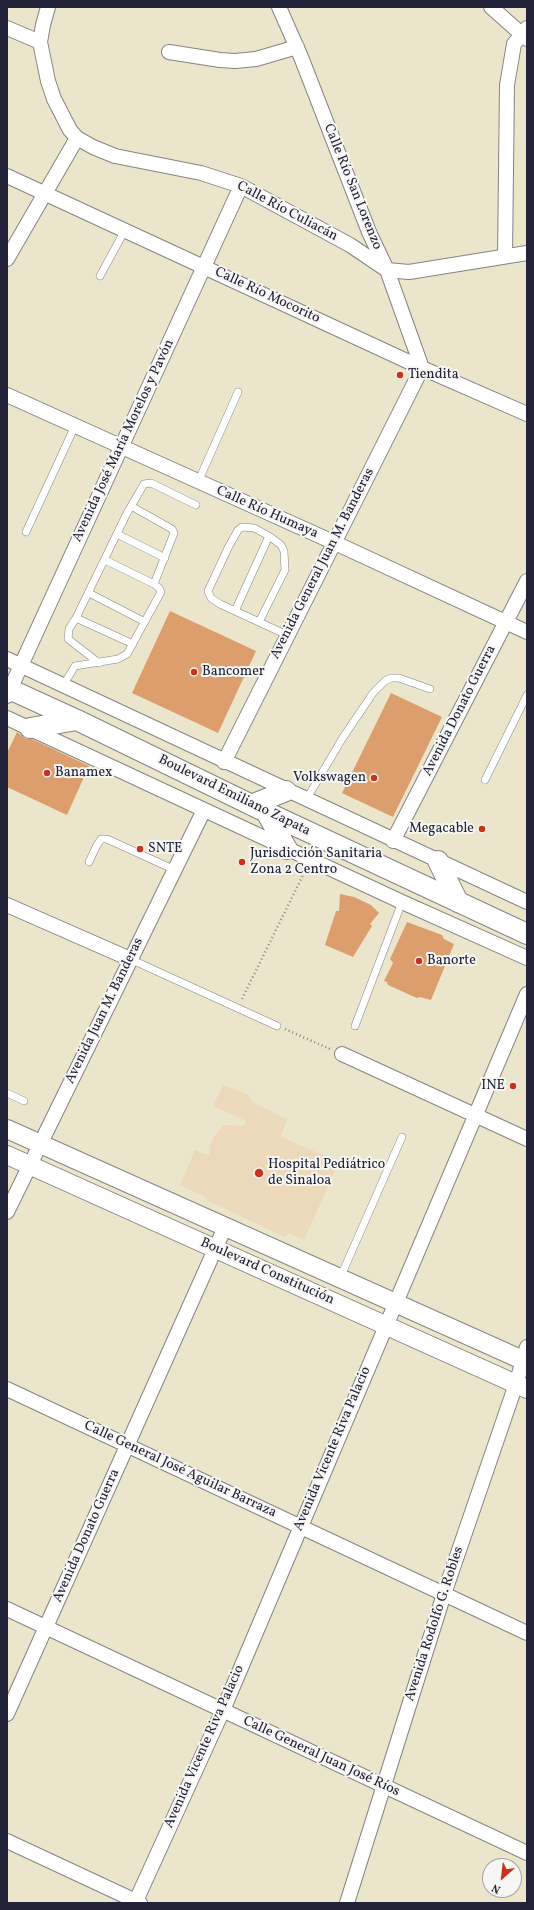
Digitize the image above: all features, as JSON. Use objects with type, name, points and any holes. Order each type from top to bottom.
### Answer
[{"type":"main road","name":"Boulevard Emiliano Zapata","points":[[8,691],[77,720],[259,809],[527,934]]},
{"type":"main road","points":[[30,728],[77,720]]},
{"type":"main road","points":[[286,790],[259,809],[287,849]]},
{"type":"main road","points":[[438,861],[458,902]]},
{"type":"street","name":"Calle Río Culiacán","points":[[48,7],[40,42],[48,81],[54,99],[64,120],[77,138],[93,147],[116,156],[201,173],[241,186],[350,245],[386,270],[409,272],[527,253]]},
{"type":"street","name":"Calle Río San Lorenzo","points":[[279,7],[297,47],[369,232],[386,270],[422,368]]},
{"type":"street","points":[[491,7],[525,34],[514,44],[507,85],[505,256]]},
{"type":"street","points":[[7,28],[40,42]]},
{"type":"street","points":[[169,52],[234,61],[256,59],[297,47]]},
{"type":"street","points":[[7,259],[77,138]]},
{"type":"street","name":"Calle Río Mocorito","points":[[7,176],[422,368],[527,414]]},
{"type":"street","name":"Avenida José María Morelos y Pavón","points":[[8,691],[241,186]]},
{"type":"street","name":"Avenida General Juan M. Banderas","points":[[224,762],[333,542],[422,368]]},
{"type":"street","name":"Calle Río Humaya","points":[[7,395],[121,448],[333,542],[527,632]]},
{"type":"street","name":"Avenida Donato Guerra","points":[[393,840],[527,581]]},
{"type":"street","name":"Boulevard Emiliano Zapata","points":[[7,659],[64,684],[224,762],[527,902]]},
{"type":"street","name":"Boulevard Emiliano Zapata","points":[[7,718],[287,849],[527,958]]},
{"type":"street","name":"Avenida Juan M. Banderas","points":[[7,1212],[204,810]]},
{"type":"street","points":[[7,905],[130,959]]},
{"type":"street","name":"Avenida Vicente Riva Palacio","points":[[137,1902],[223,1710],[385,1325],[396,1304],[474,1115],[527,994]]},
{"type":"street","points":[[342,1054],[527,1139]]},
{"type":"street","name":"Boulevard Constitución","points":[[7,1129],[396,1304],[526,1357]]},
{"type":"street","name":"Boulevard Constitución","points":[[7,1155],[522,1386]]},
{"type":"street","name":"Avenida Donato Guerra","points":[[7,1714],[225,1227]]},
{"type":"street","name":"Avenida Rodolfo G. Robles","points":[[347,1903],[382,1786],[444,1594],[522,1386],[526,1357]]},
{"type":"street","name":"Calle General José Aguilar Barraza","points":[[7,1388],[527,1633]]},
{"type":"street","name":"Calle General Juan José Ríos","points":[[7,1609],[527,1853]]},
{"type":"street","points":[[7,1841],[137,1902]]},
{"type":"lane","points":[[100,276],[125,230]]},
{"type":"lane","points":[[198,482],[238,392]]},
{"type":"lane","points":[[26,532],[75,426]]},
{"type":"lane","points":[[99,662],[68,639],[69,629],[89,593],[141,488],[148,482],[196,506]]},
{"type":"lane","points":[[131,506],[172,528],[174,533],[154,584]]},
{"type":"lane","points":[[258,622],[285,570],[286,564],[284,551],[281,545],[269,536],[248,527],[242,527],[238,530],[209,585],[208,591],[211,598],[235,611],[258,622],[287,635]]},
{"type":"lane","points":[[117,534],[165,558]]},
{"type":"lane","points":[[235,611],[269,536]]},
{"type":"lane","points":[[64,684],[74,666],[123,657],[133,644],[161,592],[154,584],[105,560]]},
{"type":"lane","points":[[89,593],[145,622]]},
{"type":"lane","points":[[76,618],[133,644]]},
{"type":"lane","points":[[306,800],[342,740],[373,693],[385,681],[391,678],[399,678],[430,689]]},
{"type":"lane","points":[[485,780],[527,695]]},
{"type":"lane","points":[[89,862],[101,839],[107,839],[115,841],[175,870]]},
{"type":"lane","points":[[355,1026],[402,902]]},
{"type":"lane","points":[[130,959],[277,1026]]},
{"type":"lane","points":[[7,1094],[24,1101]]},
{"type":"lane","points":[[339,1278],[402,1137]]},
{"type":"path","points":[[238,1008],[311,860]]},
{"type":"path","points":[[277,1026],[342,1054]]},
{"type":"shaded area","name":"Hospital Pediátrico de Sinaloa","points":[[223,1085],[249,1095],[252,1102],[287,1119],[281,1137],[339,1162],[304,1240],[288,1233],[285,1237],[206,1200],[207,1198],[180,1185],[195,1150],[210,1156],[210,1147],[214,1137],[223,1125],[244,1126],[246,1121],[213,1106]]},
{"type":"building","name":"Bancomer","points":[[170,611],[256,651],[218,733],[132,693]]},
{"type":"building","points":[[391,693],[442,717],[393,817],[342,793]]},
{"type":"building","name":"Banamex","points":[[17,732],[26,739],[32,739],[89,766],[67,815],[7,787],[7,753]]},
{"type":"building","points":[[340,894],[354,897],[371,905],[379,913],[370,924],[372,926],[353,957],[325,945],[336,911],[339,911]]},
{"type":"building","name":"Banorte","points":[[407,922],[442,935],[444,939],[454,944],[431,1000],[420,997],[417,998],[388,985],[387,982],[384,981],[393,963],[390,959]]},
{"type":"place","name":"Tiendita","points":[[400,375]]},
{"type":"place","name":"Bancomer","points":[[194,672]]},
{"type":"place","name":"Banamex","points":[[47,773]]},
{"type":"place","name":"Volkswagen","points":[[374,778]]},
{"type":"place","name":"Megacable","points":[[482,829]]},
{"type":"place","name":"SNTE","points":[[140,849]]},
{"type":"place","name":"Jurisdicción Sanitaria Zona 2 Centro","points":[[242,862]]},
{"type":"place","name":"Banorte","points":[[419,961]]},
{"type":"place","name":"INE","points":[[513,1086]]},
{"type":"place","name":"Hospital Pediátrico de Sinaloa","points":[[259,1173]]}]
